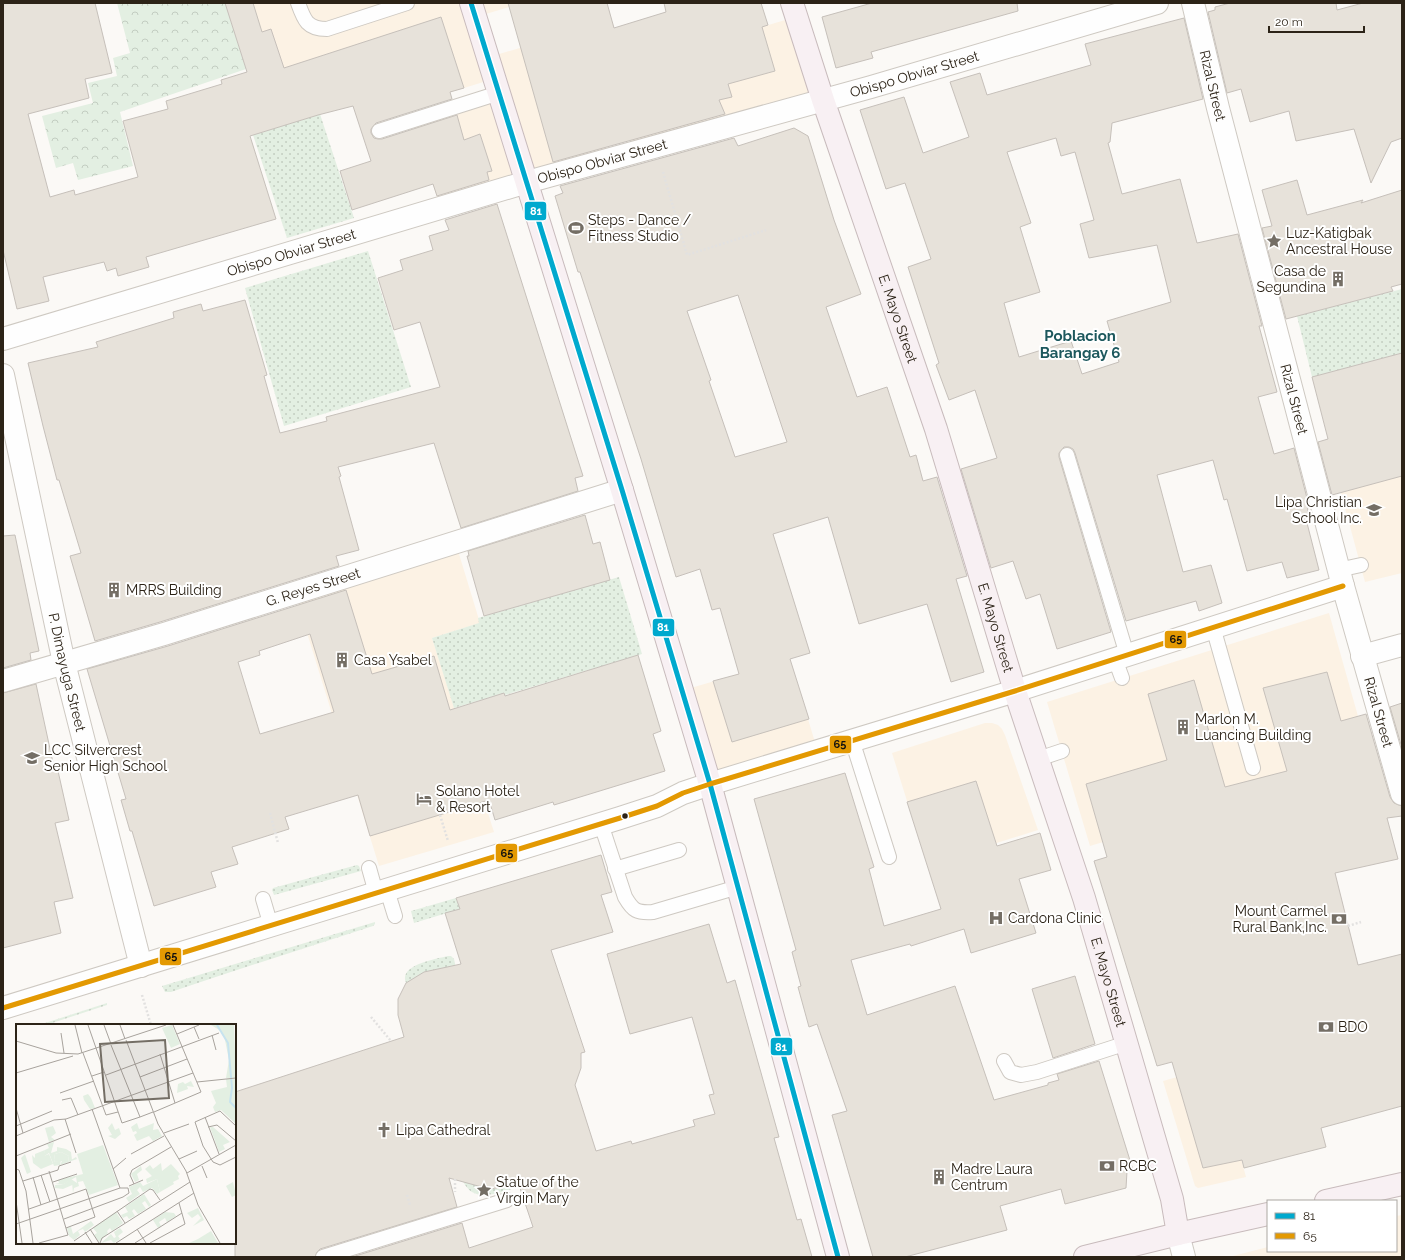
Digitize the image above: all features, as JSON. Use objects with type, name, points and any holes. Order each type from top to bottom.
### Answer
[{"type":"main road","points":[[471,3],[622,490],[710,784],[838,1257]]},
{"type":"main road","name":"E. Mayo Street","points":[[792,3],[822,100],[936,429],[1016,691],[1084,898],[1172,1199],[1178,1234]]},
{"type":"main road","points":[[1330,1200],[1402,1184]]},
{"type":"main road","points":[[1085,1257],[1267,1214]]},
{"type":"street","name":"Obispo Obviar Street","points":[[3,339],[527,182],[822,100],[1157,3]]},
{"type":"street","name":"Rizal Street","points":[[1193,3],[1218,108],[1340,578],[1402,794]]},
{"type":"street","name":"P. Dimayuga Street","points":[[3,375],[64,663],[141,966]]},
{"type":"street","name":"G. Reyes Street","points":[[3,681],[179,630],[622,490]]},
{"type":"street","points":[[3,1008],[601,824],[657,806],[683,793],[852,740],[1016,691],[1121,664],[1340,578]]},
{"type":"street","points":[[1362,656],[1402,645]]},
{"type":"street","name":"E. Mayo Street","points":[[1178,1234],[1184,1257]]},
{"type":"lane","points":[[298,3],[302,15],[308,24],[317,29],[326,29],[407,3]]},
{"type":"lane","points":[[379,131],[499,93]]},
{"type":"lane","points":[[1068,455],[1121,664]]},
{"type":"lane","points":[[1340,578],[1360,564]]},
{"type":"lane","points":[[1213,628],[1253,768]]},
{"type":"lane","points":[[852,740],[888,857]]},
{"type":"lane","points":[[1038,759],[1062,751]]},
{"type":"lane","points":[[601,824],[625,897],[630,907],[640,913],[653,912],[738,887]]},
{"type":"lane","points":[[615,869],[680,850]]},
{"type":"lane","points":[[369,868],[395,916]]},
{"type":"lane","points":[[263,899],[270,926]]},
{"type":"lane","points":[[1004,1061],[1010,1072],[1021,1075],[1037,1072],[1127,1043]]},
{"type":"lane","points":[[323,1257],[507,1200]]},
{"type":"path","points":[[655,147],[687,255],[766,230]]},
{"type":"path","points":[[270,813],[278,842]]},
{"type":"path","points":[[1348,926],[1361,922]]},
{"type":"path","points":[[141,993],[151,1024]]},
{"type":"path","points":[[371,1017],[391,1041]]},
{"type":"path","points":[[455,1179],[455,1196]]},
{"type":"path","points":[[407,1195],[410,1208]]},
{"type":"shaded area","points":[[225,3],[469,3],[493,79],[358,121],[353,106],[334,102],[267,131]]},
{"type":"shaded area","points":[[472,3],[522,3],[476,17]]},
{"type":"shaded area","points":[[795,17],[821,99],[635,152],[629,132],[715,41]]},
{"type":"shaded area","points":[[612,21],[624,61],[586,72],[609,158],[528,180],[489,57]]},
{"type":"shaded area","points":[[498,95],[525,181],[440,206],[412,122]]},
{"type":"shaded area","name":"Lipa Christian School Inc.","points":[[1402,438],[1402,573],[1365,582],[1331,456]]},
{"type":"shaded area","points":[[456,544],[480,623],[432,638],[494,832],[379,866],[295,594]]},
{"type":"shaded area","points":[[1329,613],[1379,791],[1101,835],[1103,842],[1090,846],[1047,702]]},
{"type":"shaded area","points":[[790,659],[817,749],[711,781],[684,690]]},
{"type":"shaded area","points":[[985,723],[998,725],[1005,735],[1038,830],[927,865],[892,753]]},
{"type":"shaded area","points":[[1216,1066],[1246,1177],[1198,1188],[1195,1186],[1163,1081]]},
{"type":"shaded area","points":[[1402,1215],[1402,1257],[1229,1257],[1267,1247],[1267,1252],[1397,1252],[1397,1216]]},
{"type":"green space","points":[[117,3],[225,3],[246,69],[120,112],[133,166],[78,180],[73,163],[56,168],[42,116],[93,103],[88,83],[117,76],[113,58],[130,53]]},
{"type":"green space","points":[[320,114],[354,218],[287,238],[253,135]]},
{"type":"green space","points":[[368,251],[411,387],[284,426],[245,288]]},
{"type":"green space","points":[[1402,289],[1402,353],[1312,377],[1297,316]]},
{"type":"green space","points":[[619,577],[642,654],[505,695],[504,693],[454,708],[432,638],[479,623],[478,618]]},
{"type":"green space","points":[[357,865],[361,871],[274,895],[272,890],[273,888]]},
{"type":"green space","points":[[456,898],[460,909],[414,923],[411,911]]},
{"type":"green space","points":[[375,922],[373,926],[171,992],[165,992],[162,986]]},
{"type":"green space","points":[[451,956],[454,959],[456,968],[430,971],[406,983],[405,977],[413,967],[427,961]]},
{"type":"green space","points":[[107,1003],[107,1005],[49,1024],[42,1024]]},
{"type":"green space","points":[[460,1177],[489,1189],[531,1182],[509,1190],[485,1195],[470,1191]]},
{"type":"building","points":[[3,3],[95,3],[112,73],[85,79],[89,98],[28,114],[50,197],[74,190],[75,195],[138,177],[123,121],[168,109],[166,101],[222,84],[221,80],[247,72],[225,3],[253,3],[262,32],[271,29],[284,68],[441,17],[464,88],[450,92],[452,99],[376,123],[371,129],[371,133],[374,138],[382,139],[457,115],[464,140],[480,134],[492,171],[487,172],[489,180],[437,196],[433,184],[352,210],[340,171],[371,161],[353,106],[318,115],[250,136],[276,219],[146,257],[149,267],[118,276],[116,268],[107,271],[104,262],[43,277],[49,301],[17,309],[3,250]]},
{"type":"building","points":[[508,3],[607,3],[614,28],[666,12],[664,3],[761,3],[768,25],[762,27],[775,71],[728,84],[732,97],[719,100],[725,114],[553,162]]},
{"type":"building","points":[[872,3],[1017,3],[1018,11],[871,52],[873,58],[836,68],[822,17]]},
{"type":"building","points":[[1230,3],[1336,3],[1337,10],[1363,3],[1402,3],[1402,138],[1391,142],[1371,183],[1354,129],[1296,141],[1289,111],[1250,122],[1241,89],[1227,93],[1208,12],[1215,10],[1215,7]]},
{"type":"building","points":[[1184,18],[1203,99],[1112,123],[1110,142],[1108,143],[1122,194],[1180,179],[1197,243],[1238,234],[1262,326],[1259,326],[1277,392],[1258,397],[1274,454],[1294,448],[1308,502],[1307,523],[1319,570],[1287,578],[1282,562],[1247,571],[1227,499],[1224,500],[1213,460],[1157,475],[1183,572],[1211,565],[1222,603],[1199,611],[1196,601],[1126,621],[1075,453],[1073,449],[1064,447],[1059,453],[1059,457],[1111,632],[1057,649],[1040,594],[1026,599],[1013,561],[991,568],[961,469],[997,458],[975,390],[949,400],[936,365],[939,363],[908,267],[931,259],[905,183],[886,189],[860,110],[904,97],[923,153],[969,137],[950,82],[980,73],[987,95],[1091,65],[1085,44]],"holes":[[[1056,138],[1061,156],[1075,152],[1094,220],[1080,224],[1089,258],[1157,245],[1171,302],[1107,321],[1119,362],[1082,374],[1071,341],[1019,357],[1004,303],[1040,292],[1020,227],[1031,223],[1007,152]]]},
{"type":"building","points":[[794,128],[808,136],[834,220],[861,294],[826,307],[857,397],[887,387],[910,457],[916,455],[923,481],[937,477],[967,576],[956,579],[984,672],[951,682],[927,604],[859,624],[828,517],[773,534],[810,653],[790,659],[809,719],[732,742],[713,681],[739,674],[720,608],[712,610],[700,569],[676,577],[641,459],[580,272],[578,272],[555,196],[563,193],[560,186],[734,138],[738,146]],"holes":[[[738,295],[787,442],[735,457],[709,381],[711,380],[687,311]]]},
{"type":"building","points":[[1297,180],[1307,215],[1363,200],[1361,203],[1402,190],[1402,284],[1391,287],[1393,291],[1286,319],[1262,228],[1272,226],[1262,190]]},
{"type":"building","points":[[497,204],[583,476],[575,478],[578,491],[461,528],[434,443],[338,467],[341,476],[339,477],[359,550],[336,556],[339,566],[95,641],[70,556],[81,553],[59,480],[57,480],[28,363],[98,347],[96,342],[174,318],[173,312],[201,304],[203,311],[245,300],[267,375],[264,376],[280,433],[327,421],[326,417],[440,387],[420,322],[394,330],[378,278],[403,270],[400,260],[433,250],[429,236],[449,230],[445,220]]},
{"type":"building","points":[[1402,353],[1402,476],[1332,495],[1318,442],[1328,439],[1312,377]]},
{"type":"building","points":[[585,515],[593,544],[600,542],[610,580],[484,616],[467,556],[469,556],[468,551]]},
{"type":"building","points":[[15,535],[39,651],[30,653],[31,660],[3,668],[3,536]]},
{"type":"building","points":[[346,590],[372,674],[434,656],[450,710],[504,693],[505,696],[638,655],[661,731],[653,734],[665,771],[554,805],[553,802],[495,820],[489,800],[370,836],[358,795],[285,817],[289,829],[232,847],[238,864],[211,872],[216,887],[154,906],[132,831],[130,831],[121,800],[126,799],[87,669],[168,646]],"holes":[[[310,634],[334,712],[260,734],[238,662],[260,655],[259,651]]]},
{"type":"building","points":[[1327,672],[1341,721],[1366,714],[1390,797],[1394,803],[1402,806],[1402,816],[1387,818],[1398,859],[1335,873],[1358,965],[1402,954],[1402,1106],[1321,1128],[1326,1147],[1244,1168],[1242,1160],[1203,1168],[1172,1062],[1157,1066],[1094,861],[1107,857],[1086,784],[1167,760],[1148,694],[1194,680],[1225,787],[1287,771],[1263,688]]},
{"type":"building","points":[[36,684],[55,772],[58,771],[69,820],[55,823],[73,898],[54,902],[61,933],[3,948],[3,693]]},
{"type":"building","points":[[1402,703],[1402,748],[1390,707]]},
{"type":"building","points":[[845,773],[874,867],[869,869],[884,926],[941,909],[907,802],[976,781],[997,846],[1040,833],[1051,870],[1019,879],[1036,933],[971,953],[964,929],[911,946],[910,944],[851,960],[867,1015],[955,986],[994,1100],[1048,1085],[1048,1083],[1059,1080],[1057,1074],[1099,1061],[1133,1170],[1127,1171],[1126,1188],[1065,1204],[1061,1189],[1000,1206],[1007,1230],[905,1257],[873,1257],[832,1115],[847,1111],[817,1024],[809,1027],[798,987],[801,986],[792,952],[796,950],[754,799]]},
{"type":"building","points":[[601,855],[612,892],[601,895],[613,932],[551,950],[585,1052],[581,1053],[581,1068],[575,1085],[596,1151],[631,1141],[632,1144],[695,1126],[693,1120],[715,1114],[709,1095],[714,1094],[692,1017],[630,1034],[607,954],[709,924],[727,983],[735,980],[779,1137],[774,1138],[797,1220],[801,1219],[812,1257],[352,1257],[462,1223],[469,1248],[533,1227],[519,1185],[489,1189],[449,1178],[457,1207],[320,1249],[315,1257],[235,1257],[236,1092],[404,1037],[398,1015],[398,999],[406,983],[424,972],[461,964],[445,913],[460,909],[456,898]]},
{"type":"building","points":[[1075,976],[1095,1044],[1053,1058],[1032,989]]},
{"type":"transit line","name":"81","points":[[471,3],[622,490],[710,784],[838,1257]]},
{"type":"transit line","name":"65","points":[[3,1008],[620,818],[657,806],[683,793],[710,784],[1015,691],[1343,586]]},
{"type":"place","name":"Steps - Dance / Fitness Studio","points":[[576,228]]},
{"type":"place","name":"Luz-Katigbak Ancestral House","points":[[1274,241]]},
{"type":"place","name":"Casa de Segundina","points":[[1338,279]]},
{"type":"place","name":"Lipa Christian School Inc.","points":[[1374,510]]},
{"type":"place","name":"MRRS Building","points":[[114,590]]},
{"type":"place","name":"Casa Ysabel","points":[[342,660]]},
{"type":"place","name":"Marlon M. Luancing Building","points":[[1183,727]]},
{"type":"place","name":"LCC Silvercrest Senior High School","points":[[32,758]]},
{"type":"place","name":"Solano Hotel & Resort","points":[[424,799]]},
{"type":"place","name":"Cardona Clinic","points":[[996,918]]},
{"type":"place","name":"Mount Carmel Rural Bank,Inc.","points":[[1339,919]]},
{"type":"place","name":"BDO","points":[[1326,1027]]},
{"type":"place","name":"Lipa Cathedral","points":[[384,1130]]},
{"type":"place","name":"RCBC","points":[[1107,1166]]},
{"type":"place","name":"Madre Laura Centrum","points":[[939,1177]]},
{"type":"place","name":"Statue of the Virgin Mary","points":[[484,1190]]},
{"type":"district","name":"Poblacion Barangay 6","points":[[1080,344]]}]
